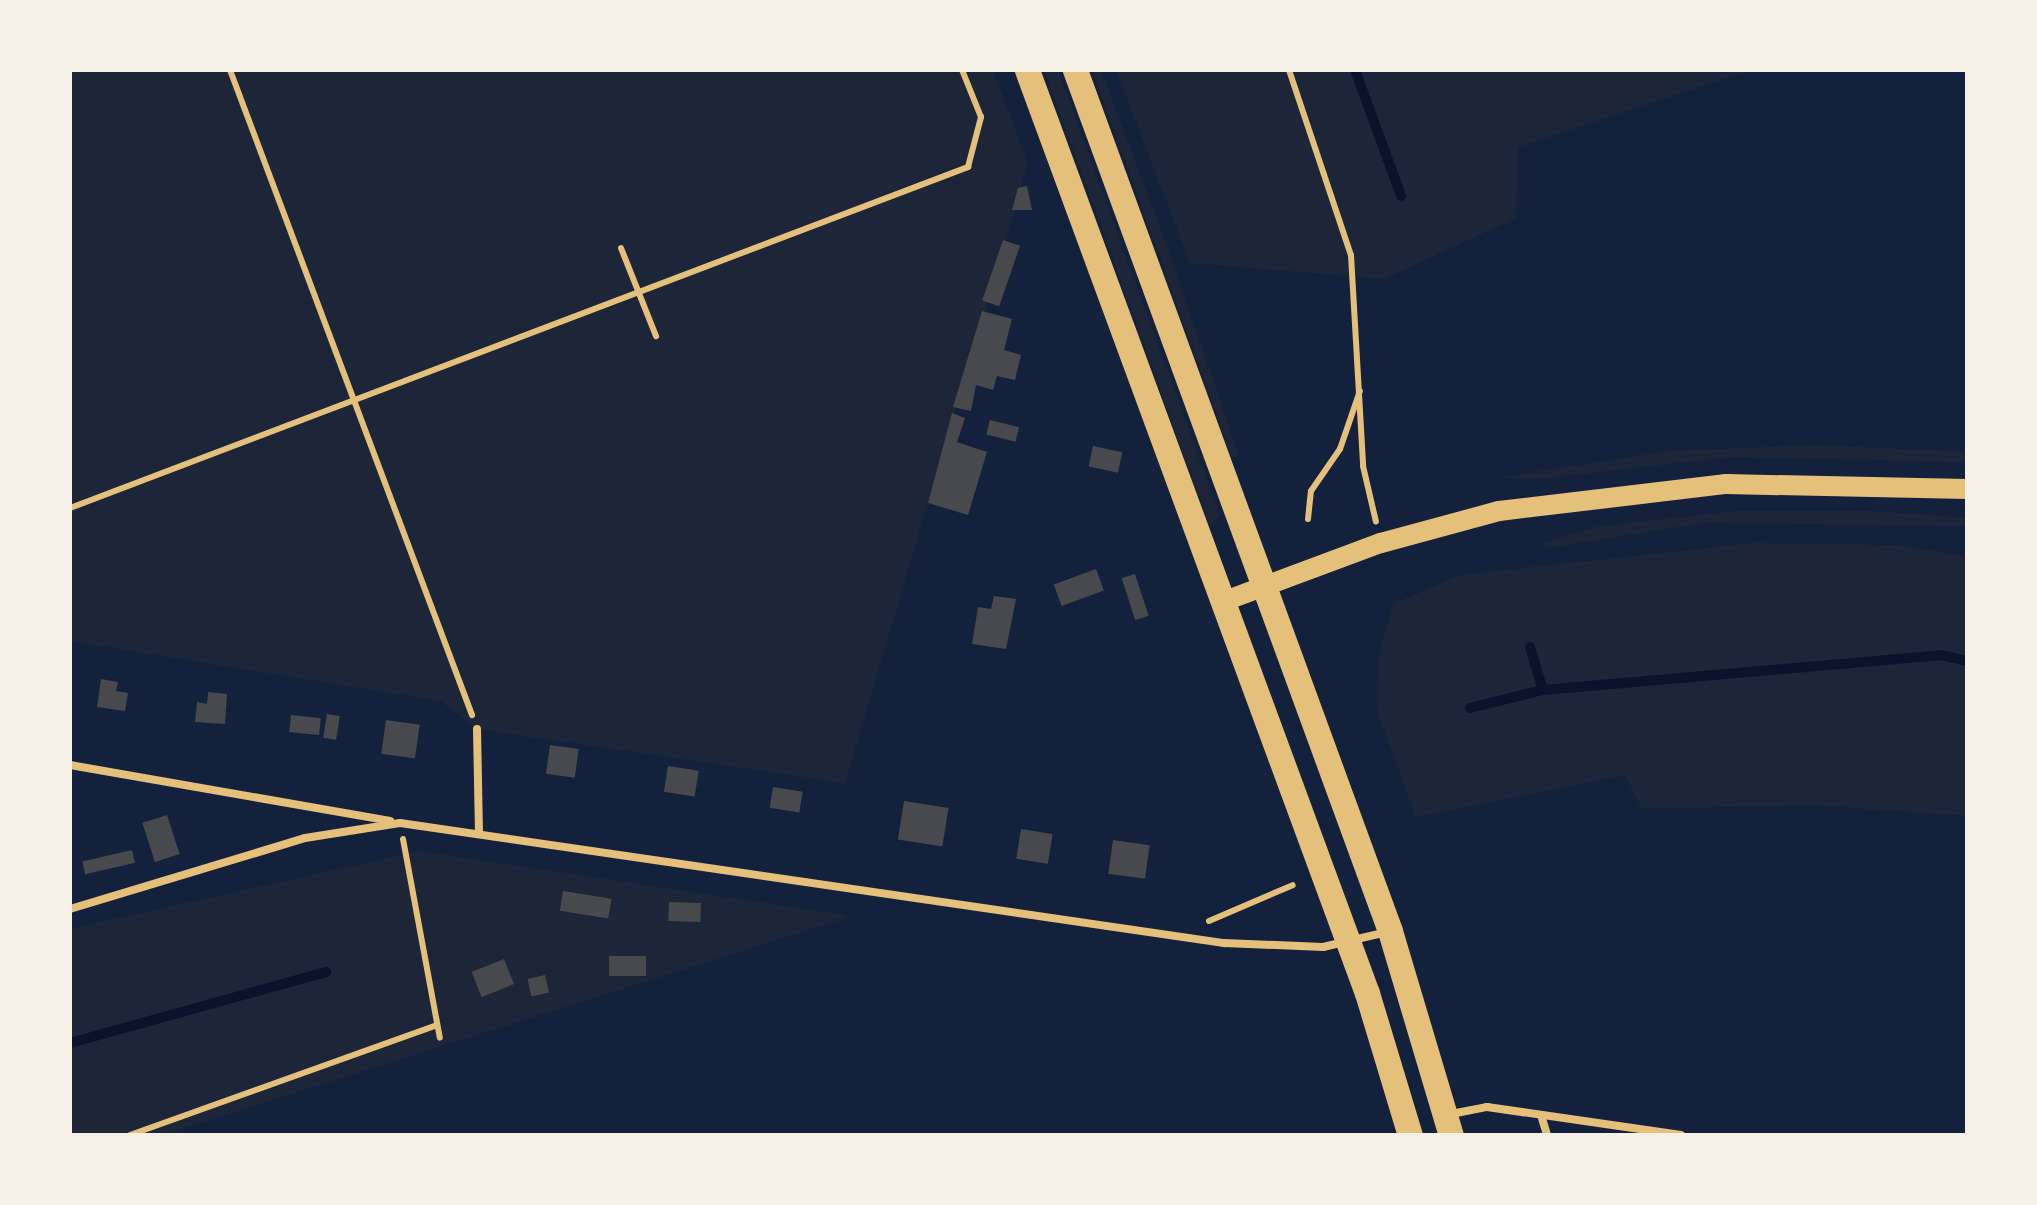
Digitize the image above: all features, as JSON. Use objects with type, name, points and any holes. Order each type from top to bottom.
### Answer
[{"type":"main road","points":[[1027,70],[1347,941],[1410,1135]]},
{"type":"main road","points":[[1075,70],[1390,931],[1449,1125]]},
{"type":"main road","points":[[1222,602],[1381,543],[1499,511],[1726,484],[1967,489]]},
{"type":"lane","points":[[477,729],[479,834]]},
{"type":"lane","points":[[70,765],[400,823],[1176,936],[1289,946],[1347,941],[1390,931]]},
{"type":"lane","points":[[70,909],[305,838],[400,823]]},
{"type":"lane","points":[[1449,1125],[1487,1107],[1681,1135]]},
{"type":"lane","points":[[1541,1115],[1547,1135]]},
{"type":"path","points":[[230,70],[477,729]]},
{"type":"path","points":[[70,508],[968,166],[980,117],[962,70]]},
{"type":"path","points":[[1289,70],[1351,255],[1364,466],[1381,543]]},
{"type":"path","points":[[621,248],[656,336]]},
{"type":"path","points":[[1308,519],[1311,492],[1340,448],[1362,385]]},
{"type":"path","points":[[400,823],[440,1038]]},
{"type":"path","points":[[1176,936],[1293,885]]},
{"type":"path","points":[[130,1135],[437,1025]]},
{"type":"shaded area","points":[[70,70],[993,70],[1028,164],[845,783],[477,729],[440,701],[70,641]]},
{"type":"shaded area","points":[[1044,70],[1058,70],[1220,516],[1214,521],[1208,521]]},
{"type":"shaded area","points":[[1092,70],[1101,70],[1239,455],[1232,457]]},
{"type":"shaded area","points":[[1116,70],[1750,70],[1518,147],[1516,218],[1384,279],[1190,263]]},
{"type":"shaded area","points":[[1817,445],[1967,452],[1967,462],[1729,457],[1529,480],[1502,477],[1670,451]]},
{"type":"shaded area","points":[[1734,511],[1871,511],[1967,518],[1967,526],[1702,523],[1543,549],[1543,543],[1596,527]]},
{"type":"shaded area","points":[[1754,543],[1893,545],[1967,556],[1967,816],[1812,805],[1642,809],[1625,775],[1416,817],[1377,711],[1379,655],[1393,604],[1460,575]]},
{"type":"shaded area","points":[[419,851],[852,916],[162,1135],[70,1135],[70,929]]},
{"type":"building","points":[[1027,186],[1032,210],[1012,210],[1018,188]]},
{"type":"building","points":[[1003,240],[1020,246],[999,306],[982,301]]},
{"type":"building","points":[[982,311],[1012,319],[1004,350],[1021,355],[1015,380],[997,376],[993,390],[976,385],[971,411],[953,407]]},
{"type":"building","points":[[952,413],[965,418],[957,442],[987,452],[968,515],[928,503]]},
{"type":"building","points":[[990,420],[1019,427],[1015,442],[986,435]]},
{"type":"building","points":[[1093,446],[1122,452],[1118,473],[1089,467]]},
{"type":"building","points":[[1096,569],[1104,591],[1062,606],[1054,584]]},
{"type":"building","points":[[1135,574],[1149,616],[1135,620],[1122,578]]},
{"type":"building","points":[[994,596],[1016,599],[1006,649],[972,644],[978,607],[991,609]]},
{"type":"building","points":[[101,679],[118,682],[116,691],[128,693],[125,711],[97,707]]},
{"type":"building","points":[[208,692],[227,694],[225,724],[195,722],[197,702],[207,704]]},
{"type":"building","points":[[327,714],[340,716],[336,740],[323,738]]},
{"type":"building","points":[[291,715],[321,718],[319,735],[289,732]]},
{"type":"building","points":[[386,720],[420,725],[415,758],[381,754]]},
{"type":"building","points":[[550,745],[579,749],[575,778],[546,774]]},
{"type":"building","points":[[668,766],[699,771],[695,797],[664,792]]},
{"type":"building","points":[[773,787],[803,792],[799,812],[770,808]]},
{"type":"building","points":[[904,801],[948,808],[942,847],[898,840]]},
{"type":"building","points":[[167,815],[180,854],[155,862],[142,823]]},
{"type":"building","points":[[1021,829],[1053,834],[1048,864],[1016,859]]},
{"type":"building","points":[[1113,840],[1150,845],[1145,879],[1108,874]]},
{"type":"building","points":[[132,850],[135,863],[85,874],[82,861]]},
{"type":"building","points":[[563,891],[611,899],[608,918],[560,911]]},
{"type":"building","points":[[669,902],[701,903],[700,922],[668,921]]},
{"type":"building","points":[[609,956],[646,956],[646,976],[609,976]]},
{"type":"building","points":[[504,959],[514,984],[482,997],[472,972]]},
{"type":"building","points":[[545,975],[549,993],[532,997],[527,979]]},
{"type":"waterway","points":[[1355,70],[1401,196]]},
{"type":"waterway","points":[[1530,647],[1543,690]]},
{"type":"waterway","points":[[1470,708],[1543,690],[1941,655],[1967,661]]},
{"type":"waterway","points":[[70,1043],[326,972]]}]
